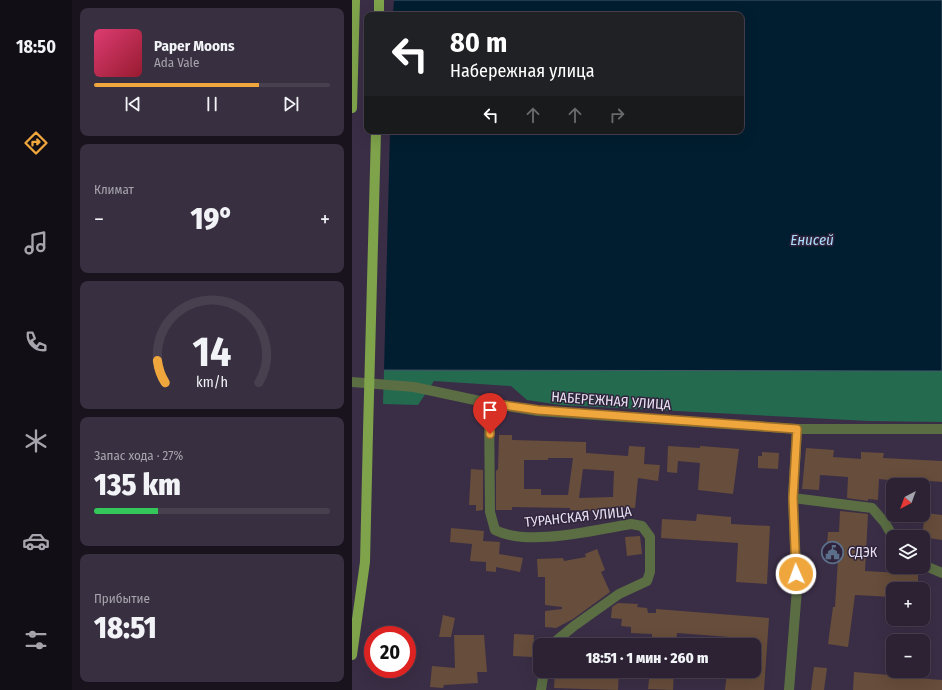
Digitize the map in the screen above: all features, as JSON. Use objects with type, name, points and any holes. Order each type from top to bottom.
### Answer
[{"type":"main road","points":[[352,108],[355,0]]},
{"type":"main road","points":[[379,0],[379,12]]},
{"type":"main road","points":[[352,655],[365,562],[376,134]]},
{"type":"street","name":"НАБЕРЕЖНАЯ УЛИЦА","points":[[352,382],[414,387],[489,403],[538,410],[797,429],[942,429]]},
{"type":"street","name":"ТУРАНСКАЯ УЛИЦА","points":[[489,403],[490,512],[495,530],[506,535],[526,537],[552,536],[631,524],[642,526],[650,537],[650,572],[647,581],[620,594],[559,638]]},
{"type":"street","points":[[789,690],[797,589],[793,498],[797,429]]},
{"type":"street","points":[[793,498],[872,508],[885,523],[889,530]]},
{"type":"street","points":[[930,569],[942,573]]},
{"type":"street","points":[[540,690],[543,678]]},
{"type":"green space","points":[[384,370],[942,371],[942,422],[869,421],[561,405],[527,400],[511,386],[434,381],[418,405],[383,404]]},
{"type":"water","name":"Енисей","points":[[352,0],[942,0],[942,371],[352,370]]},
{"type":"pier","points":[[352,0],[394,0],[393,12],[364,12],[364,134],[390,134],[384,372],[352,372]]},
{"type":"building","points":[[499,435],[512,435],[512,440],[586,442],[586,453],[628,456],[629,446],[645,447],[644,464],[660,465],[658,481],[638,478],[635,508],[619,507],[620,518],[598,519],[597,511],[570,510],[570,508],[512,507],[512,510],[496,510],[496,471],[498,469]],"holes":[[[548,458],[573,458],[568,495],[541,495],[541,489],[524,489],[524,460],[548,460]],[[583,469],[614,471],[613,497],[579,498]]]},
{"type":"building","points":[[668,446],[700,448],[700,446],[739,449],[733,494],[698,490],[700,463],[678,461],[677,473],[667,472]]},
{"type":"building","points":[[806,448],[834,450],[833,457],[861,459],[861,452],[884,453],[883,458],[942,461],[942,482],[930,481],[930,478],[879,479],[878,500],[868,499],[868,501],[847,498],[848,477],[820,475],[819,490],[802,489]]},
{"type":"building","points":[[762,452],[779,453],[778,469],[758,468],[758,456],[762,456]]},
{"type":"building","points":[[471,469],[483,470],[483,510],[476,511],[476,505],[469,505]]},
{"type":"building","points":[[840,511],[868,514],[865,571],[886,572],[886,574],[918,574],[918,582],[886,582],[886,597],[855,595],[848,647],[828,644],[833,607],[835,607],[838,559],[826,558],[828,532],[839,532]]},
{"type":"building","points":[[697,514],[731,517],[731,524],[770,526],[767,584],[736,582],[738,543],[661,538],[662,519],[696,521]]},
{"type":"building","points":[[930,514],[942,515],[942,540],[930,538],[930,530],[923,530],[924,522],[930,522]]},
{"type":"building","points":[[451,528],[484,531],[483,541],[500,542],[499,554],[523,558],[520,572],[496,567],[496,572],[486,571],[486,562],[470,561],[472,544],[450,542]]},
{"type":"building","points":[[640,536],[642,554],[627,556],[625,537]]},
{"type":"building","points":[[597,549],[605,570],[601,572],[610,592],[573,619],[556,628],[545,627],[545,611],[562,609],[562,607],[545,605],[545,577],[538,577],[537,559],[563,558],[564,561],[586,557],[585,554]]},
{"type":"building","points":[[618,603],[638,604],[637,607],[647,608],[648,613],[656,613],[656,609],[769,618],[764,690],[725,690],[726,678],[761,678],[761,638],[730,638],[677,633],[677,638],[652,638],[652,634],[631,633],[631,627],[621,626],[622,619],[611,618],[612,607]]},
{"type":"building","points":[[443,615],[455,618],[451,637],[439,637]]},
{"type":"building","points":[[514,634],[534,635],[533,657],[513,656]]},
{"type":"building","points":[[454,635],[484,635],[487,672],[477,672],[478,683],[444,685],[443,688],[430,687],[432,666],[455,668]]},
{"type":"building","points":[[814,667],[827,668],[824,690],[811,690]]},
{"type":"building","points":[[854,672],[886,675],[886,678],[942,680],[942,690],[853,690]]},
{"type":"building","points":[[555,678],[619,678],[618,690],[554,688]]},
{"type":"building","points":[[649,678],[674,678],[673,690],[648,689]]},
{"type":"place","name":"СДЭК","points":[[833,552]]},
{"type":"route","points":[[490,434],[489,403],[538,410],[797,429],[793,498],[796,574]]}]
